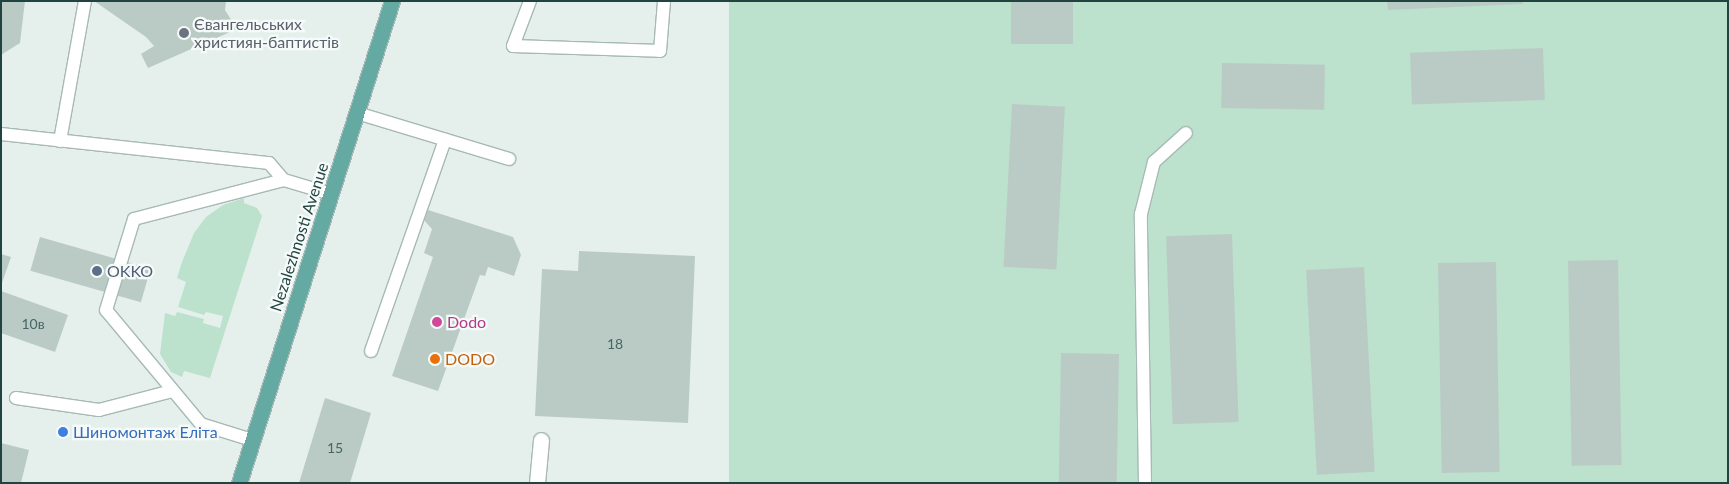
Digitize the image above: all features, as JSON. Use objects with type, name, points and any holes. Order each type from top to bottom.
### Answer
[{"type":"main road","name":"Nezalezhnosti Avenue","points":[[239,483],[392,1]]},
{"type":"street","points":[[537,483],[541,440]]},
{"type":"lane","points":[[60,140],[85,1]]},
{"type":"lane","points":[[530,1],[513,46],[660,51],[664,1]]},
{"type":"lane","points":[[356,113],[509,158]]},
{"type":"lane","points":[[1145,483],[1141,214],[1154,162],[1186,133]]},
{"type":"lane","points":[[1,134],[269,163],[284,180]]},
{"type":"lane","points":[[371,351],[445,140]]},
{"type":"lane","points":[[252,440],[201,424],[106,310],[134,219],[284,180],[331,194]]},
{"type":"lane","points":[[16,398],[99,410],[172,391]]},
{"type":"green space","points":[[729,1],[1728,1],[1728,483],[729,483]]},
{"type":"green space","points":[[244,198],[244,203],[257,208],[262,216],[210,378],[184,371],[182,377],[171,372],[160,354],[165,313],[175,316],[177,312],[204,319],[203,323],[220,328],[223,316],[206,312],[204,315],[178,307],[186,282],[177,278],[182,262],[194,233],[206,217],[223,205]]},
{"type":"building","points":[[1,1],[25,1],[20,43],[1,55]]},
{"type":"building","name":"Євангельських християн-баптистів","points":[[94,1],[226,1],[225,10],[237,29],[148,68],[141,54],[154,46],[146,37]]},
{"type":"building","points":[[1011,1],[1073,1],[1073,44],[1011,44]]},
{"type":"building","points":[[1387,1],[1523,1],[1523,4],[1388,10]]},
{"type":"building","points":[[1543,48],[1545,100],[1412,105],[1410,53]]},
{"type":"building","points":[[1222,63],[1325,65],[1324,110],[1221,108]]},
{"type":"building","points":[[1012,104],[1065,107],[1056,270],[1003,267]]},
{"type":"building","name":"Dodo","points":[[425,209],[513,237],[521,255],[514,276],[488,267],[485,276],[480,275],[438,391],[392,376],[433,257],[424,253],[432,229],[422,218]]},
{"type":"building","points":[[1232,234],[1239,422],[1173,424],[1166,236]]},
{"type":"building","points":[[40,237],[151,269],[141,302],[30,271]]},
{"type":"building","points":[[579,251],[695,256],[688,423],[535,416],[542,269],[578,271]]},
{"type":"building","points":[[1,254],[11,257],[2,283],[1,283]]},
{"type":"building","points":[[1618,260],[1622,465],[1572,466],[1568,261]]},
{"type":"building","points":[[1496,262],[1500,472],[1442,473],[1438,263]]},
{"type":"building","points":[[1364,267],[1375,472],[1317,475],[1306,270]]},
{"type":"building","points":[[1,291],[68,315],[55,352],[1,333]]},
{"type":"building","points":[[1061,353],[1119,354],[1117,483],[1059,483]]},
{"type":"building","points":[[325,398],[371,413],[350,483],[299,483]]},
{"type":"building","points":[[1,443],[29,450],[21,483],[1,483]]},
{"type":"place","name":"Євангельських християн-баптистів","points":[[184,33]]},
{"type":"place","name":"OKKO","points":[[97,271]]},
{"type":"place","name":"Dodo","points":[[437,322]]},
{"type":"place","name":"DODO","points":[[435,359]]},
{"type":"place","name":"Шиномонтаж Еліта","points":[[63,432]]}]
